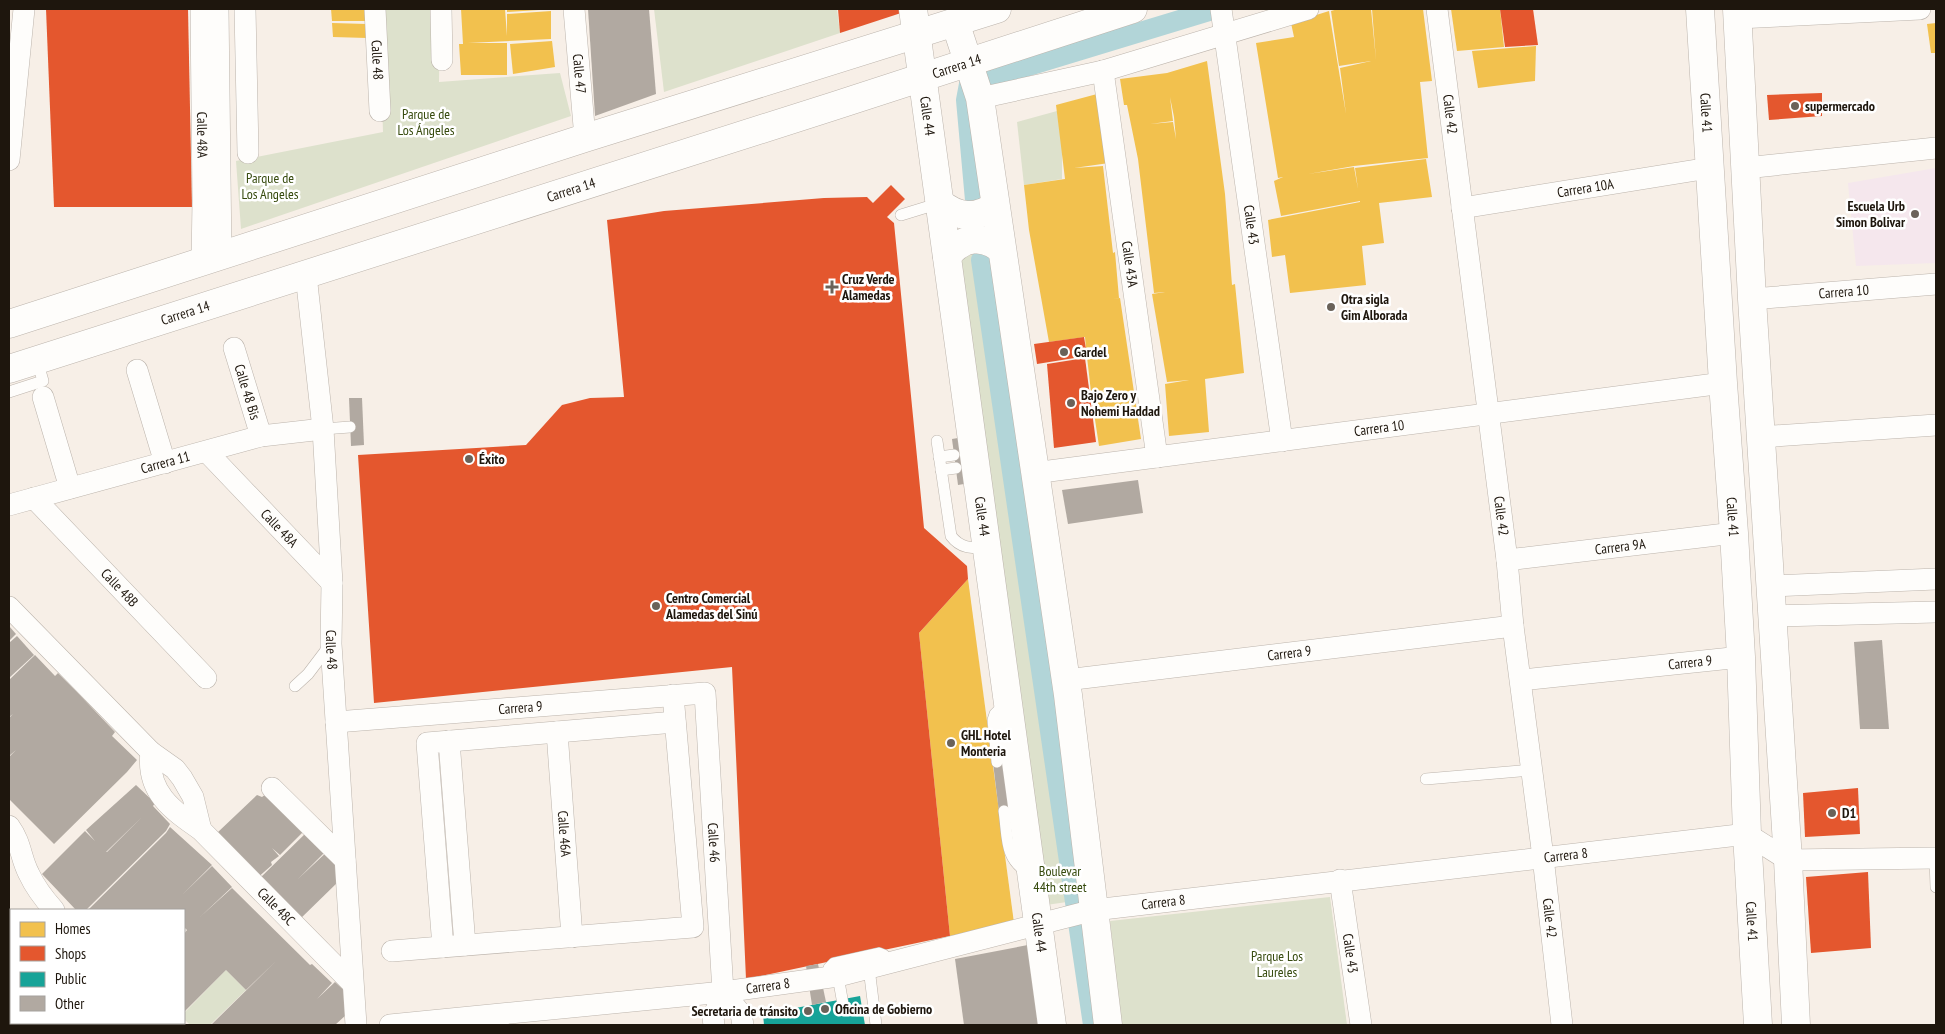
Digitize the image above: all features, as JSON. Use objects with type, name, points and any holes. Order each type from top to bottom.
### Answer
[{"type":"main road","points":[[9,324],[585,138],[914,22],[955,22],[997,9]]},
{"type":"main road","name":"Carrera 14","points":[[9,369],[921,78],[974,82],[1133,9]]},
{"type":"main road","name":"Calle 41","points":[[1700,9],[1734,532],[1741,656],[1746,834],[1758,1025]]},
{"type":"main road","points":[[1737,13],[1760,437],[1788,860],[1796,1025]]},
{"type":"main road","name":"Calle 44","points":[[914,22],[947,256],[965,460],[987,548],[1031,875],[1044,923],[1052,1025]]},
{"type":"main road","points":[[955,22],[974,82],[995,206],[1066,680],[1088,912],[1108,1025]]},
{"type":"main road","points":[[940,203],[952,212],[967,216],[987,212],[995,206]]},
{"type":"main road","points":[[947,256],[960,243],[968,240],[986,240],[1001,249]]},
{"type":"street","points":[[9,160],[24,9]]},
{"type":"street","name":"Calle 48A","points":[[201,9],[203,202],[211,260]]},
{"type":"street","name":"Calle 48A","points":[[211,260],[218,9]]},
{"type":"street","points":[[245,9],[248,153]]},
{"type":"street","name":"Calle 48","points":[[375,9],[380,111]]},
{"type":"street","points":[[442,9],[442,60]]},
{"type":"street","name":"Calle 47","points":[[574,9],[585,138]]},
{"type":"street","points":[[974,82],[1103,71],[1222,22],[1308,9]]},
{"type":"street","name":"Calle 42","points":[[1438,9],[1533,770],[1562,1025]]},
{"type":"street","points":[[1737,13],[1920,9]]},
{"type":"street","name":"Calle 43","points":[[1222,22],[1282,441]]},
{"type":"street","name":"Calle 43A","points":[[1103,71],[1157,457]]},
{"type":"street","points":[[1745,168],[1936,148]]},
{"type":"street","name":"Carrera 10A","points":[[1462,208],[1709,168]]},
{"type":"street","name":"Calle 48","points":[[306,275],[323,429],[332,583],[331,644],[356,1025]]},
{"type":"street","name":"Carrera 10","points":[[1752,299],[1936,284]]},
{"type":"street","name":"Calle 48 Bis","points":[[234,348],[261,436]]},
{"type":"street","points":[[137,370],[165,463]]},
{"type":"street","name":"Carrera 10","points":[[1034,474],[1723,383]]},
{"type":"street","points":[[42,397],[70,488]]},
{"type":"street","points":[[1760,437],[1936,425]]},
{"type":"street","name":"Carrera 11","points":[[9,505],[261,436],[323,429]]},
{"type":"street","name":"Calle 48A","points":[[207,452],[332,583]]},
{"type":"street","name":"Calle 48B","points":[[34,498],[206,678]]},
{"type":"street","name":"Carrera 9A","points":[[1507,560],[1734,532]]},
{"type":"street","points":[[1771,586],[1936,579]]},
{"type":"street","name":"Calle 48C","points":[[9,607],[150,752],[175,769],[193,797],[201,830],[352,983]]},
{"type":"street","points":[[1773,616],[1936,612]]},
{"type":"street","name":"Carrera 9","points":[[1066,680],[1514,626]]},
{"type":"street","name":"Carrera 9","points":[[1521,680],[1741,656]]},
{"type":"street","name":"Carrera 9","points":[[336,722],[705,693]]},
{"type":"street","name":"Calle 46","points":[[705,693],[723,992],[713,1018],[714,1025]]},
{"type":"street","points":[[392,951],[693,927],[673,696]]},
{"type":"street","name":"Carrera 9","points":[[443,947],[427,742],[675,722]]},
{"type":"street","name":"Calle 46A","points":[[557,732],[572,937]]},
{"type":"street","points":[[449,741],[465,945]]},
{"type":"street","points":[[272,788],[346,860]]},
{"type":"street","points":[[9,826],[19,841],[28,873],[53,909]]},
{"type":"street","points":[[1746,834],[1788,860],[1936,858]]},
{"type":"street","name":"Carrera 8","points":[[390,1025],[723,992],[833,977],[1088,912],[1340,880],[1746,834]]},
{"type":"street","name":"Calle 43","points":[[1340,880],[1362,1025]]},
{"type":"street","points":[[723,992],[741,1014],[743,1025]]},
{"type":"lane","points":[[902,215],[940,203]]},
{"type":"lane","points":[[9,392],[43,381],[37,360]]},
{"type":"lane","points":[[323,429],[350,427]]},
{"type":"lane","points":[[937,441],[951,536],[962,546],[987,548]]},
{"type":"lane","points":[[939,457],[965,460]]},
{"type":"lane","points":[[941,470],[965,460]]},
{"type":"lane","points":[[295,686],[308,674],[331,644]]},
{"type":"lane","points":[[997,762],[993,720],[995,714],[1008,702]]},
{"type":"lane","points":[[1426,779],[1533,770]]},
{"type":"lane","points":[[1004,811],[1010,854],[1013,861],[1031,875]]},
{"type":"lane","points":[[1936,858],[1936,888]]},
{"type":"lane","points":[[844,1010],[829,968],[834,963],[879,953],[884,955],[890,963]]},
{"type":"lane","points":[[869,968],[876,1025]]},
{"type":"shaded area","points":[[1936,168],[1936,263],[1856,266],[1848,183]]},
{"type":"green space","name":"Parque de Los Ángeles","points":[[379,9],[440,9],[439,82],[560,73],[571,116],[241,229],[236,161],[383,132]]},
{"type":"green space","points":[[654,9],[837,9],[840,33],[664,92]]},
{"type":"green space","points":[[1057,111],[1062,146],[1062,179],[1024,185],[1017,122]]},
{"type":"green space","name":"Boulevar 44th street","points":[[981,251],[989,253],[1081,900],[1046,905],[959,257]]},
{"type":"green space","name":"Parque Los Laureles","points":[[1330,897],[1347,1025],[1121,1025],[1110,921]]},
{"type":"green space","points":[[226,970],[246,990],[210,1025],[190,1025],[185,1020],[185,1012]]},
{"type":"building: Homes","points":[[331,9],[367,9],[367,21],[332,21]]},
{"type":"building: Homes","points":[[461,9],[505,9],[507,36],[507,14],[551,11],[551,39],[468,43],[507,43],[507,75],[461,75],[459,44],[463,44]]},
{"type":"building: Homes","points":[[507,9],[539,9],[539,10],[507,12]]},
{"type":"building: Homes","points":[[1338,9],[1371,9],[1376,60],[1372,9],[1423,9],[1432,81],[1420,82],[1428,158],[1354,166],[1308,174],[1354,167],[1358,189],[1355,168],[1426,159],[1432,197],[1379,203],[1384,243],[1362,246],[1366,285],[1290,293],[1285,255],[1272,257],[1268,220],[1360,201],[1281,216],[1274,181],[1283,177],[1278,178],[1256,43],[1294,37],[1291,23],[1329,11],[1346,114],[1340,68],[1371,61],[1339,66],[1331,11]]},
{"type":"building: Homes","points":[[1451,9],[1500,9],[1504,47],[1457,51]]},
{"type":"building: Homes","points":[[332,23],[367,24],[367,38],[333,37]]},
{"type":"building: Homes","points":[[1936,23],[1936,53],[1931,53],[1927,24]]},
{"type":"building: Homes","points":[[552,41],[555,67],[513,74],[510,44]]},
{"type":"building: Homes","points":[[1536,46],[1535,81],[1478,88],[1472,51]]},
{"type":"building: Homes","points":[[1207,61],[1225,194],[1232,285],[1235,284],[1244,373],[1205,379],[1209,432],[1169,436],[1165,384],[1189,380],[1167,382],[1152,294],[1165,292],[1154,293],[1138,159],[1127,105],[1124,105],[1120,79],[1167,73]],"holes":[[[1170,97],[1176,139],[1173,122],[1150,124],[1173,121]]]},
{"type":"building: Homes","points":[[1097,94],[1109,163],[1074,168],[1103,166],[1113,253],[1115,252],[1119,298],[1112,299],[1120,298],[1141,439],[1099,446],[1091,393],[1115,389],[1091,392],[1087,357],[1094,357],[1094,347],[1086,348],[1085,337],[1049,342],[1029,230],[1024,185],[1065,179],[1056,105]]},
{"type":"building: Homes","points":[[968,579],[1014,923],[950,936],[919,633]]},
{"type":"building: Shops","points":[[46,9],[188,9],[192,207],[54,207]]},
{"type":"building: Shops","points":[[838,9],[901,9],[901,13],[840,33]]},
{"type":"building: Shops","points":[[1500,9],[1533,9],[1538,45],[1505,47]]},
{"type":"building: Shops","name":"supermercado","points":[[1822,93],[1822,116],[1769,120],[1767,95]]},
{"type":"building: Shops","name":"Centro Comercial Alamedas del Sinú","points":[[891,185],[905,199],[887,217],[894,223],[924,528],[967,566],[968,579],[919,633],[950,936],[746,979],[732,667],[374,703],[358,455],[526,445],[562,405],[590,398],[624,397],[607,220],[664,211],[824,198],[867,197],[873,203]]},
{"type":"building: Shops","name":"Gardel","points":[[1084,337],[1086,349],[1093,348],[1093,355],[1037,364],[1034,344]]},
{"type":"building: Shops","name":"Bajo Zero y Nohemi Haddad","points":[[1085,358],[1096,442],[1054,448],[1047,364]]},
{"type":"building: Shops","name":"D1","points":[[1858,788],[1860,834],[1805,837],[1803,793]]},
{"type":"building: Shops","points":[[1868,872],[1871,948],[1811,953],[1806,877]]},
{"type":"building: Public","name":"Oficina de Gobierno","points":[[860,996],[865,1025],[764,1025],[763,1014]]},
{"type":"building: Other","points":[[588,9],[649,9],[656,94],[595,116]]},
{"type":"building: Other","points":[[349,398],[362,398],[364,445],[351,446]]},
{"type":"building: Other","points":[[964,437],[970,483],[958,485],[952,439]]},
{"type":"building: Other","points":[[1138,480],[1143,513],[1068,524],[1062,490]]},
{"type":"building: Other","points":[[9,626],[16,634],[9,641]]},
{"type":"building: Other","points":[[17,636],[34,655],[9,678],[9,643]]},
{"type":"building: Other","points":[[1882,640],[1889,729],[1860,729],[1854,642]]},
{"type":"building: Other","points":[[35,655],[55,676],[58,673],[76,691],[115,732],[112,736],[137,760],[54,844],[9,799],[9,757],[16,750],[9,756],[9,718],[13,714],[9,717],[9,680]]},
{"type":"building: Other","points":[[1005,761],[1012,810],[999,812],[993,763]]},
{"type":"building: Other","points":[[136,785],[155,803],[153,806],[170,824],[166,831],[87,909],[75,909],[42,874],[85,831],[95,841],[86,830]],"holes":[[[142,817],[107,852],[106,852]]]},
{"type":"building: Other","points":[[270,791],[308,827],[280,855],[272,848],[279,856],[256,879],[217,833],[257,795],[262,797]]},
{"type":"building: Other","points":[[170,827],[212,865],[183,894],[212,866],[232,887],[200,917],[232,888],[310,965],[312,964],[332,983],[317,999],[335,982],[346,992],[346,1015],[335,1025],[211,1025],[276,961],[246,990],[226,970],[185,1011],[185,933],[187,930],[185,928],[185,909],[89,909]]},
{"type":"building: Other","points":[[309,830],[328,849],[298,879],[330,849],[339,858],[339,881],[298,921],[259,879]]},
{"type":"building: Other","points":[[1033,944],[1046,1025],[964,1025],[955,959]]},
{"type":"building: Other","points":[[818,964],[826,1002],[812,1005],[806,966]]},
{"type":"building: Other","points":[[9,992],[10,1024],[39,1025],[9,1025]]},
{"type":"waterway","points":[[975,200],[966,100],[969,84],[1216,9]]},
{"type":"waterway","points":[[981,260],[1093,1025]]},
{"type":"place","name":"supermercado","points":[[1795,106]]},
{"type":"place","name":"Escuela Urb Simon Bolivar","points":[[1915,214]]},
{"type":"place","name":"Cruz Verde Alamedas","points":[[832,287]]},
{"type":"place","name":"Otra sigla Gim Alborada","points":[[1331,307]]},
{"type":"place","name":"Gardel","points":[[1064,352]]},
{"type":"place","name":"Bajo Zero y Nohemi Haddad","points":[[1071,403]]},
{"type":"place","name":"Éxito","points":[[469,459]]},
{"type":"place","name":"Centro Comercial Alamedas del Sinú","points":[[656,606]]},
{"type":"place","name":"GHL Hotel Monteria","points":[[951,743]]},
{"type":"place","name":"D1","points":[[1832,813]]},
{"type":"place","name":"Oficina de Gobierno","points":[[825,1009]]},
{"type":"place","name":"Secretaria de tránsito","points":[[808,1011]]},
{"type":"park label","name":"Parque de Los Angeles","points":[[270,186]]}]
